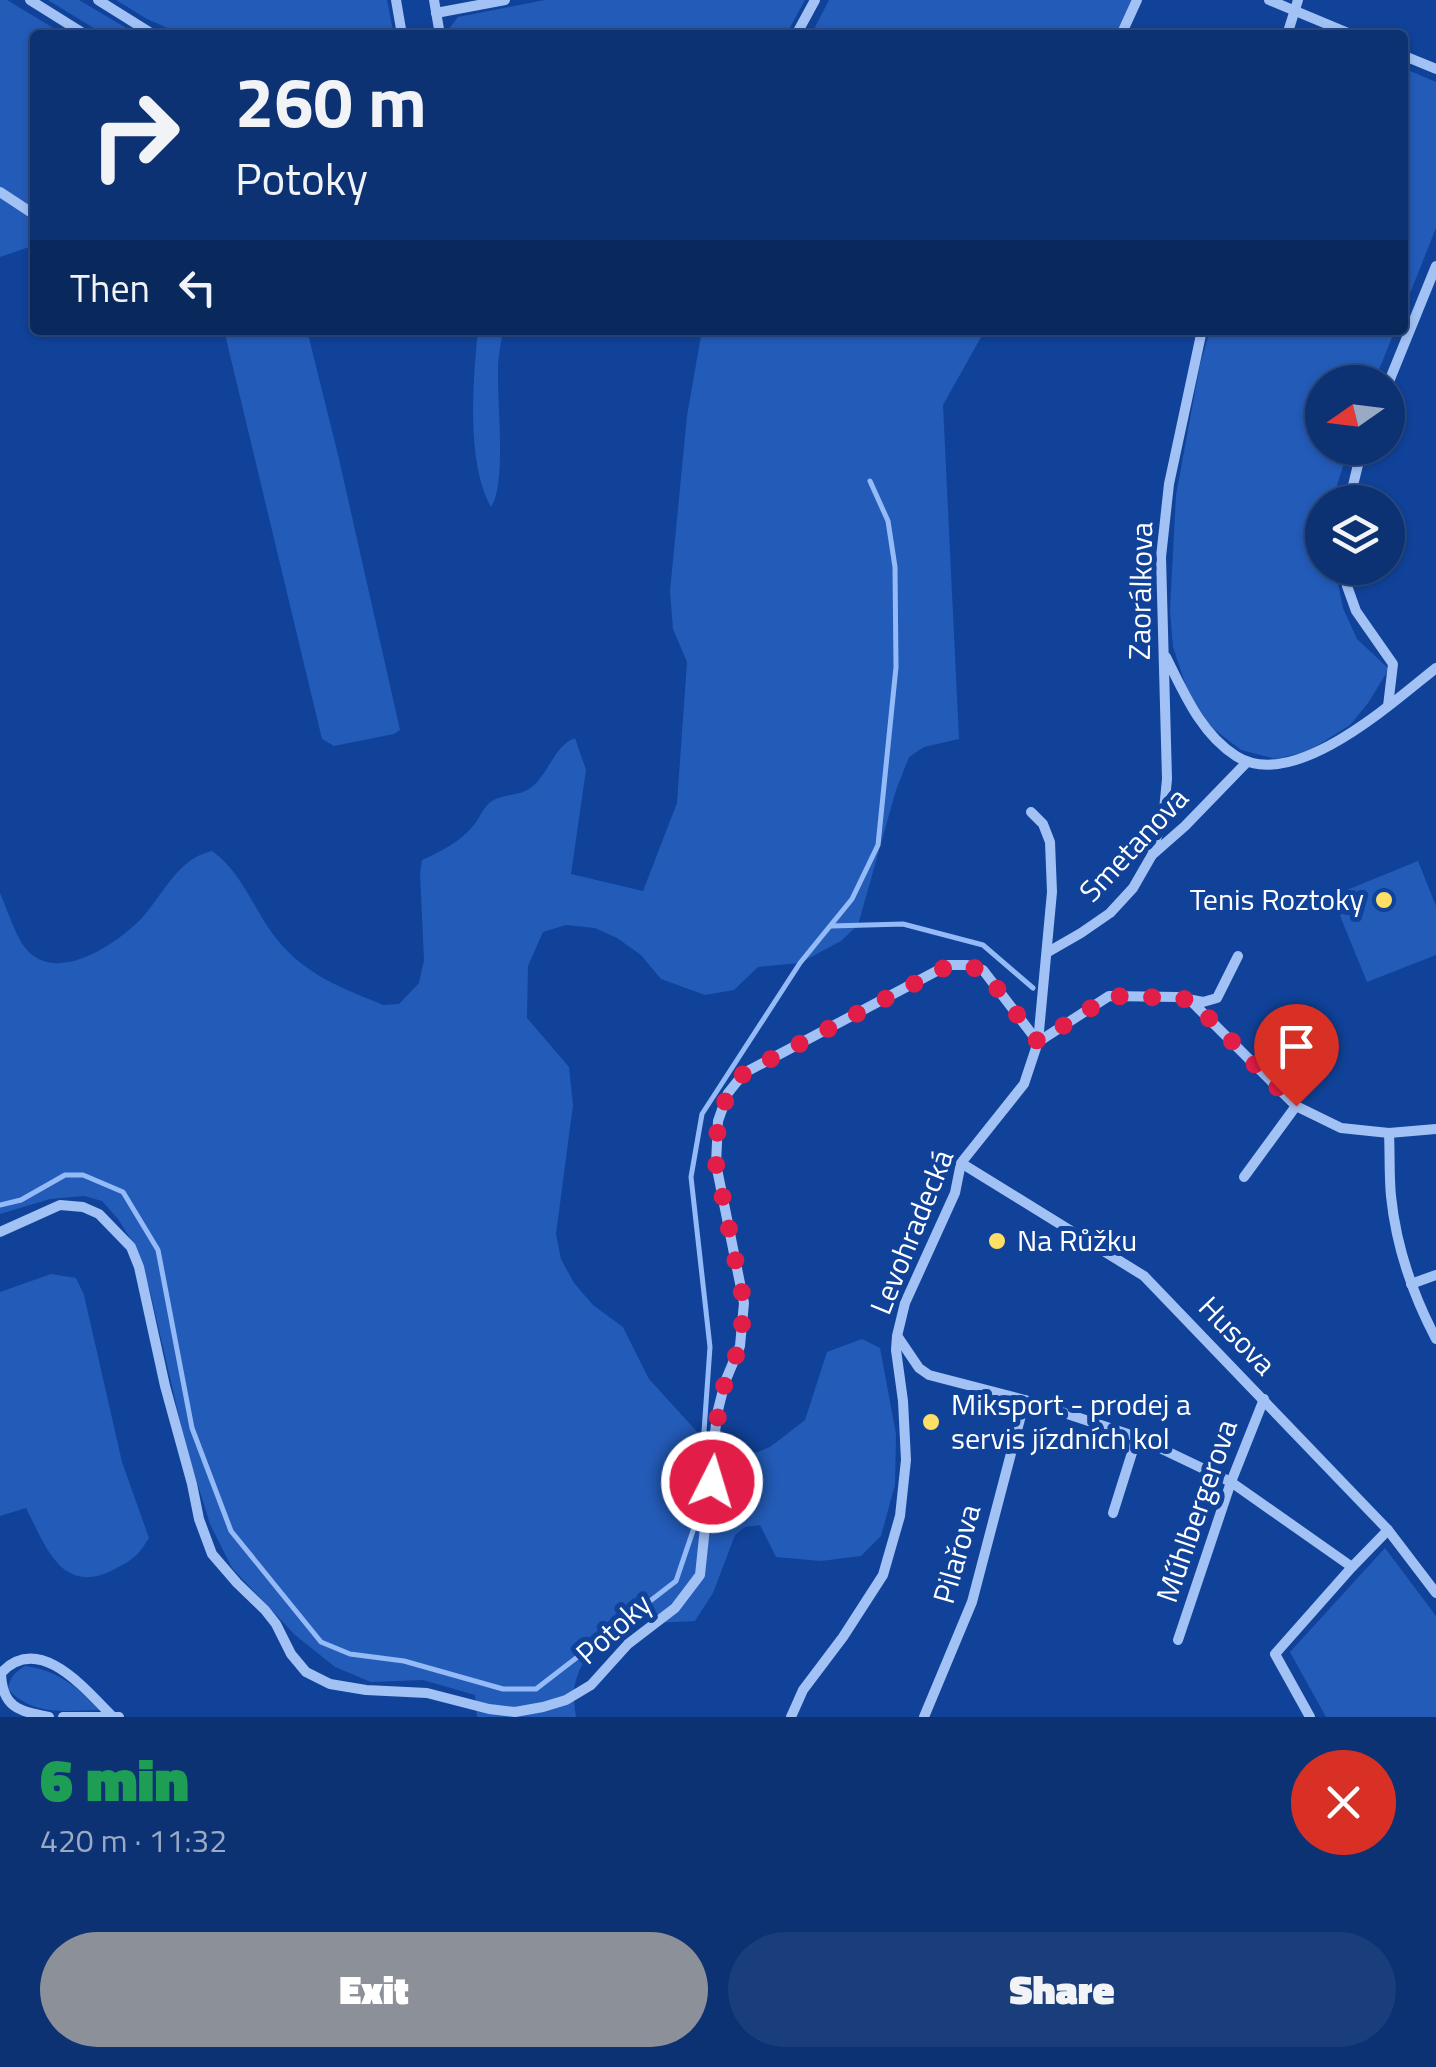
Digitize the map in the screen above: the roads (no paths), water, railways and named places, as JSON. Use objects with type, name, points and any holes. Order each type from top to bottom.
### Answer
[{"type":"street","points":[[30,0],[78,30]]},
{"type":"street","points":[[98,0],[146,30]]},
{"type":"street","points":[[396,0],[401,30]]},
{"type":"street","points":[[434,0],[439,30]]},
{"type":"street","points":[[436,13],[505,0]]},
{"type":"street","points":[[799,30],[815,0]]},
{"type":"street","points":[[1123,30],[1136,0]]},
{"type":"street","points":[[1270,0],[1296,6],[1343,30]]},
{"type":"street","points":[[1289,30],[1296,6]]},
{"type":"street","points":[[1408,57],[1436,69]]},
{"type":"street","points":[[0,192],[30,212]]},
{"type":"street","points":[[1408,335],[1436,266]]},
{"type":"street","name":"Zaorálkova","points":[[1152,855],[1168,779],[1161,558],[1170,484],[1201,335]]},
{"type":"street","points":[[1396,365],[1408,335]]},
{"type":"street","points":[[1347,585],[1363,624],[1393,664],[1388,706]]},
{"type":"street","points":[[1164,652],[1198,718],[1228,750],[1262,766],[1302,758],[1364,726],[1436,668]]},
{"type":"street","name":"Smetanova","points":[[1048,952],[1110,912],[1132,888],[1152,855],[1247,762]]},
{"type":"street","name":"Levohradecká","points":[[792,1717],[802,1690],[843,1637],[883,1575],[900,1516],[906,1460],[897,1336],[905,1303],[955,1194],[961,1163],[1024,1084],[1038,1042],[1052,892],[1050,842],[1044,824],[1031,812]]},
{"type":"street","points":[[1038,1042],[1110,996],[1203,1002],[1218,998],[1238,956]]},
{"type":"street","name":"Potoky","points":[[0,1232],[60,1205],[82,1207],[114,1226],[131,1248],[139,1267],[198,1519],[212,1554],[265,1610],[306,1672],[330,1684],[366,1690],[427,1694],[515,1712],[543,1707],[566,1700],[591,1685],[628,1644],[675,1608],[700,1575],[718,1414],[725,1382],[740,1346],[744,1303],[716,1164],[718,1121],[728,1094],[744,1073],[948,966],[983,970],[1038,1042]]},
{"type":"street","points":[[1191,1000],[1296,1106],[1341,1128],[1389,1132],[1436,1129]]},
{"type":"street","points":[[1244,1177],[1296,1106]]},
{"type":"street","points":[[1389,1132],[1391,1197],[1401,1249],[1411,1284],[1436,1339]]},
{"type":"street","name":"Husova","points":[[961,1163],[1144,1276],[1388,1530],[1436,1593]]},
{"type":"street","points":[[1411,1284],[1436,1275]]},
{"type":"street","points":[[897,1336],[918,1368],[930,1375],[1025,1400],[1138,1438],[1231,1482],[1352,1567]]},
{"type":"street","name":"Műhlbergerova","points":[[1178,1640],[1231,1482],[1264,1399]]},
{"type":"street","name":"Pilařova","points":[[925,1714],[972,1602],[1025,1400]]},
{"type":"street","points":[[1112,1513],[1138,1438]]},
{"type":"street","points":[[1310,1717],[1275,1654],[1388,1530]]},
{"type":"street","points":[[49,1717],[27,1713],[6,1701],[1,1673],[10,1664],[24,1658],[62,1669],[115,1716]]},
{"type":"street","points":[[925,1714],[942,1717]]},
{"type":"street","points":[[63,1717],[115,1716]]},
{"type":"waterway","points":[[0,1205],[21,1200],[65,1175],[83,1175],[123,1192],[158,1250],[192,1428],[231,1531],[321,1642],[350,1654],[404,1661],[503,1689],[536,1689],[676,1581],[698,1516],[710,1347],[691,1177],[702,1114],[800,963],[852,899],[878,845],[896,667],[895,567],[888,521],[870,481]]},
{"type":"waterway","points":[[831,926],[903,924],[983,945],[1033,988]]},
{"type":"place","name":"Tenis Roztoky","points":[[1384,900]]},
{"type":"place","name":"Na Růžku","points":[[997,1241]]},
{"type":"place","name":"Miksport - prodej a servis jízdních kol","points":[[931,1422]]}]
